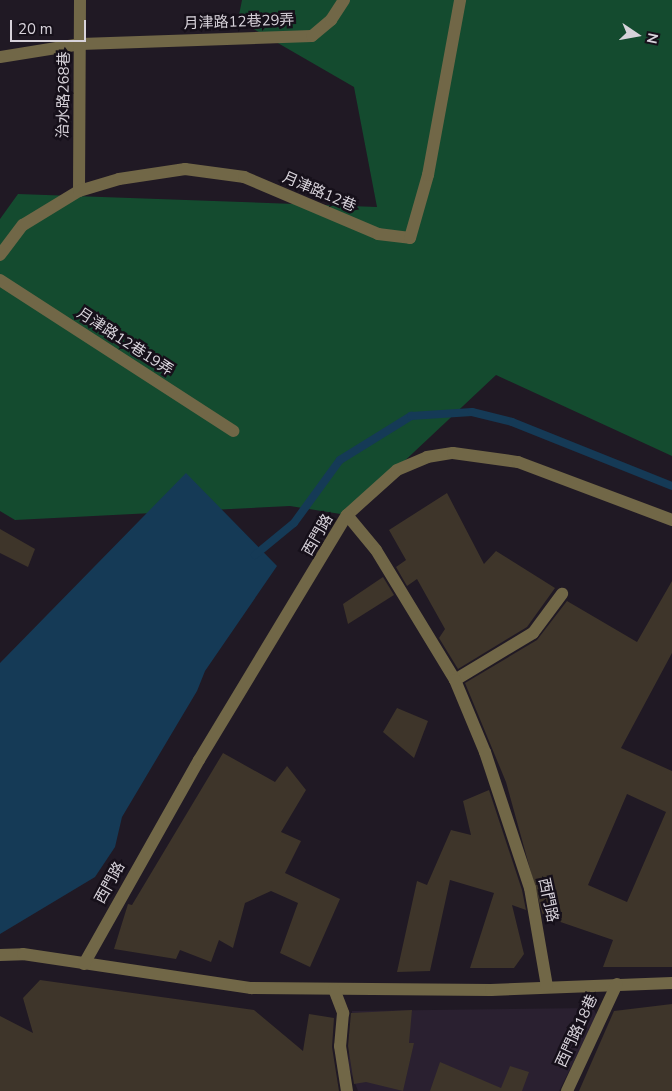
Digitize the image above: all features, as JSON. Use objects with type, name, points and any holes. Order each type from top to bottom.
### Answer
[{"type":"street","name":"治水路268巷","points":[[79,191],[80,0]]},
{"type":"street","name":"月津路12巷29弄","points":[[0,57],[81,44],[312,36],[332,20],[344,0]]},
{"type":"street","name":"月津路12巷","points":[[0,255],[22,225],[79,191],[119,179],[185,168],[244,177],[378,234],[410,238],[428,175],[460,0]]},
{"type":"street","name":"月津路12巷19弄","points":[[0,280],[233,431]]},
{"type":"street","points":[[348,515],[397,470],[427,457],[453,453],[518,462],[672,520]]},
{"type":"street","name":"西門路","points":[[84,964],[199,760],[348,515],[376,550],[455,680],[486,752],[530,888],[547,986]]},
{"type":"street","points":[[455,680],[534,633],[562,594]]},
{"type":"street","points":[[0,955],[23,954],[251,988],[492,990],[547,986],[672,984]]},
{"type":"street","name":"西門路18巷","points":[[567,1091],[617,984]]},
{"type":"street","points":[[334,989],[342,1013],[340,1046],[347,1091]]},
{"type":"shaded area","points":[[593,1008],[597,1016],[559,1091],[358,1091],[348,1065],[352,1011]]},
{"type":"green space","points":[[242,0],[672,0],[672,456],[496,375],[347,515],[290,506],[15,520],[0,511],[0,219],[18,194],[377,207],[354,87],[238,20]]},
{"type":"water","points":[[186,473],[277,566],[205,671],[197,691],[122,817],[115,847],[95,877],[0,934],[0,663]]},
{"type":"building","points":[[447,493],[484,564],[496,551],[555,588],[527,627],[458,669],[439,638],[445,629],[417,579],[407,586],[396,567],[406,560],[389,530]]},
{"type":"building","points":[[0,529],[35,549],[28,567],[0,553]]},
{"type":"building","points":[[383,577],[394,595],[348,624],[343,604]]},
{"type":"building","points":[[672,581],[672,653],[621,748],[672,771],[672,967],[603,967],[613,940],[543,916],[506,782],[465,683],[537,640],[567,601],[637,642]],"holes":[[[627,794],[666,812],[627,902],[588,885]]]},
{"type":"building","points":[[397,708],[428,721],[414,758],[383,732]]},
{"type":"building","points":[[223,753],[275,782],[287,766],[306,790],[281,832],[301,841],[285,873],[340,899],[310,967],[280,953],[298,903],[271,891],[245,903],[233,948],[219,940],[211,962],[180,950],[176,959],[114,949],[128,904],[132,905]]},
{"type":"building","points":[[489,790],[522,890],[526,910],[512,905],[524,954],[514,968],[470,968],[494,893],[450,880],[430,971],[397,972],[417,881],[427,885],[451,830],[471,835],[463,801]]},
{"type":"building","points":[[40,980],[254,1010],[303,1051],[309,1014],[334,1018],[332,1047],[339,1091],[0,1091],[0,1016],[33,1033],[23,998]]},
{"type":"building","points":[[672,1004],[672,1091],[579,1091],[614,1011]]},
{"type":"building","points":[[412,1010],[409,1043],[414,1043],[403,1091],[366,1082],[354,1084],[348,1046],[351,1013]]},
{"type":"building","points":[[440,1062],[501,1088],[510,1066],[529,1072],[522,1091],[430,1091]]},
{"type":"waterway","points":[[255,555],[294,523],[340,460],[411,416],[472,412],[512,422],[672,486]]}]
